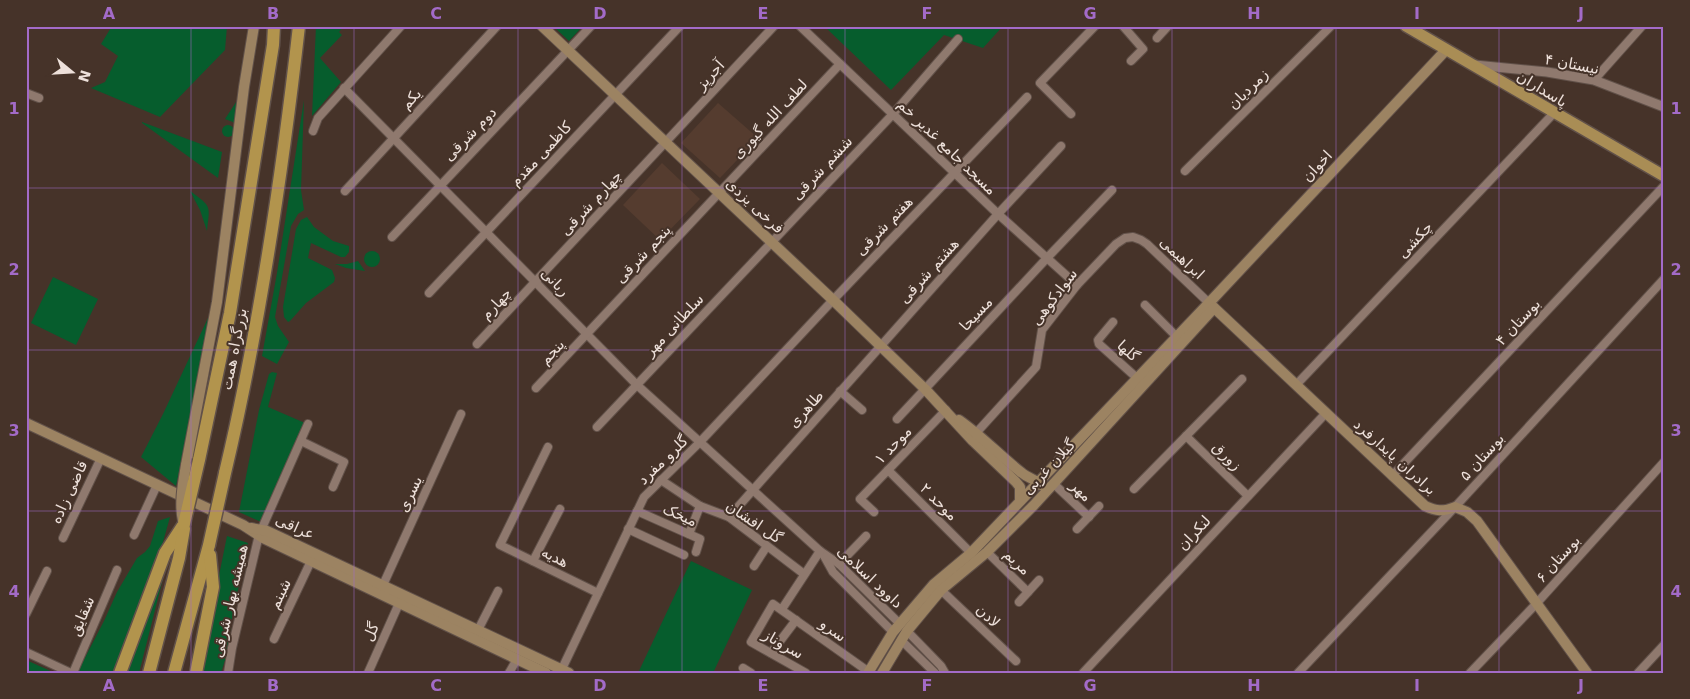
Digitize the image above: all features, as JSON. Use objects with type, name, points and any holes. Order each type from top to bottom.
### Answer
[{"type":"highway","name":"بزرگراه همت","points":[[149,673],[179,558],[184,524],[230,313],[273,45],[274,26]]},
{"type":"highway","name":"بزرگراه همت","points":[[174,673],[209,545],[236,426],[272,239],[291,106],[299,26]]},
{"type":"highway","points":[[120,673],[165,553],[184,524]]},
{"type":"highway","points":[[196,673],[213,587],[209,545]]},
{"type":"main road","points":[[184,524],[181,511],[183,482],[217,302],[244,87],[254,26]]},
{"type":"main road","name":"فرخی یزدی","points":[[542,26],[925,389],[973,441],[1016,482],[1020,487],[1022,499]]},
{"type":"main road","name":"پاسداران","points":[[1411,28],[1553,114],[1664,176]]},
{"type":"main road","name":"اخوان","points":[[1212,306],[1446,50]]},
{"type":"main road","name":"گیلان غربی","points":[[901,632],[934,584],[971,553],[1177,337],[1212,306]]},
{"type":"main road","name":"گیلان غربی","points":[[901,632],[941,590],[986,552],[1051,488],[1212,306]]},
{"type":"main road","name":"برادران پایدارفرد","points":[[1212,306],[1425,506],[1436,511],[1444,511],[1455,507]]},
{"type":"main road","name":"فرخی یزدی","points":[[946,410],[977,432],[1022,474],[1051,488]]},
{"type":"main road","name":"عراقی","points":[[26,423],[253,529],[383,585],[402,599],[546,673]]},
{"type":"main road","points":[[1022,499],[1034,505]]},
{"type":"main road","points":[[1455,507],[1467,512],[1477,521],[1587,673]]},
{"type":"main road","name":"عراقی","points":[[253,529],[263,538],[311,561],[478,630],[564,672]]},
{"type":"main road","points":[[868,672],[901,632]]},
{"type":"main road","points":[[882,673],[901,632]]},
{"type":"street","points":[[313,132],[318,118],[401,26]]},
{"type":"street","name":"یکم","points":[[345,190],[497,26]]},
{"type":"street","name":"دوم شرقی","points":[[392,237],[591,26]]},
{"type":"street","name":"کاظمی مقدم","points":[[429,293],[680,26]]},
{"type":"street","name":"آجرپز","points":[[666,143],[774,26]]},
{"type":"street","name":"مسجد جامع غدیر خم","points":[[800,26],[998,214],[1077,285]]},
{"type":"street","points":[[1071,114],[1040,84],[1095,26]]},
{"type":"street","points":[[1123,26],[1143,49],[1131,61]]},
{"type":"street","points":[[1157,38],[1168,26]]},
{"type":"street","name":"زمردیان","points":[[1185,171],[1332,26]]},
{"type":"street","points":[[1594,80],[1642,26]]},
{"type":"street","name":"ششم شرقی","points":[[772,242],[893,114],[958,39]]},
{"type":"street","name":"لطف الله گیوری","points":[[719,193],[840,64]]},
{"type":"street","name":"نیستان ۴","points":[[1472,65],[1547,72],[1594,80],[1664,107]]},
{"type":"street","name":"ربانی","points":[[344,88],[637,385],[753,489]]},
{"type":"street","points":[[26,93],[39,98]]},
{"type":"street","name":"هفتم شرقی","points":[[833,300],[1026,97]]},
{"type":"street","name":"چکشی","points":[[1296,385],[1553,114]]},
{"type":"street","name":"چهارم شرقی","points":[[536,282],[666,143]]},
{"type":"street","name":"هشتم شرقی","points":[[880,346],[1061,146]]},
{"type":"street","name":"بوستان ۴","points":[[1392,476],[1664,186]]},
{"type":"street","name":"مسیحا","points":[[897,419],[1112,190]]},
{"type":"street","name":"پنجم شرقی","points":[[587,334],[719,193]]},
{"type":"street","name":"سوادکوهی","points":[[977,432],[1036,367],[1042,330],[1077,285],[1116,244],[1126,238],[1133,238]]},
{"type":"street","name":"ابراهیمی","points":[[1133,238],[1147,244],[1212,306]]},
{"type":"street","name":"سلطانی مهر","points":[[597,427],[772,242]]},
{"type":"street","name":"بوستان ۵","points":[[1298,673],[1455,507],[1664,279]]},
{"type":"street","name":"چهارم","points":[[477,344],[536,282]]},
{"type":"street","name":"گلرو مفرد","points":[[564,672],[598,593],[644,497],[700,442],[833,300]]},
{"type":"street","points":[[1145,305],[1177,337]]},
{"type":"street","name":"گلها","points":[[1114,322],[1101,334],[1098,340],[1099,344],[1138,378]]},
{"type":"street","name":"پنجم","points":[[536,388],[587,334]]},
{"type":"street","name":"طاهری","points":[[729,517],[880,346]]},
{"type":"street","points":[[1134,489],[1242,379]]},
{"type":"street","points":[[840,391],[862,410]]},
{"type":"street","name":"موحد ۱","points":[[874,512],[860,499],[946,410]]},
{"type":"street","name":"لنکران","points":[[1083,673],[1326,413]]},
{"type":"street","name":"یسری","points":[[383,585],[461,414]]},
{"type":"street","name":"همیشه بهار شرقی","points":[[228,673],[253,529],[301,441],[308,424]]},
{"type":"street","name":"زورق","points":[[1186,436],[1248,496]]},
{"type":"street","points":[[301,441],[344,462],[333,487]]},
{"type":"street","name":"هدیه","points":[[548,447],[500,545],[598,593]]},
{"type":"street","name":"قاضی زاده","points":[[63,538],[101,458]]},
{"type":"street","name":"بوستان ۶","points":[[1470,673],[1536,604],[1664,462]]},
{"type":"street","name":"موحد ۲","points":[[888,470],[971,553]]},
{"type":"street","name":"گل افشان","points":[[661,480],[700,506],[729,517],[804,574]]},
{"type":"street","points":[[134,535],[157,484]]},
{"type":"street","name":"مهر","points":[[1051,488],[1089,517]]},
{"type":"street","name":"داوود اسلامی","points":[[753,489],[820,550],[839,564],[901,632],[934,673]]},
{"type":"street","points":[[689,534],[700,506]]},
{"type":"street","name":"مهر","points":[[1077,529],[1099,506]]},
{"type":"street","points":[[533,561],[560,509]]},
{"type":"street","name":"میخک","points":[[637,511],[700,539],[696,552]]},
{"type":"street","points":[[628,529],[684,555]]},
{"type":"street","points":[[839,564],[866,536]]},
{"type":"street","points":[[754,566],[767,546]]},
{"type":"street","name":"داوود اسلامی","points":[[820,550],[833,572],[942,666],[945,673]]},
{"type":"street","name":"سروناز","points":[[806,673],[751,642],[773,604],[782,609],[820,550]]},
{"type":"street","name":"مریم","points":[[986,552],[1028,592]]},
{"type":"street","name":"شبنم","points":[[274,639],[311,561]]},
{"type":"street","name":"شقایق","points":[[72,673],[117,570]]},
{"type":"street","points":[[26,614],[47,571]]},
{"type":"street","name":"مریم","points":[[1019,602],[1039,580]]},
{"type":"street","name":"لادن","points":[[941,590],[1016,661]]},
{"type":"street","points":[[478,630],[498,591]]},
{"type":"street","name":"گل","points":[[368,673],[402,599]]},
{"type":"street","name":"سرو","points":[[782,609],[868,672]]},
{"type":"street","points":[[771,653],[796,620]]},
{"type":"street","points":[[1638,673],[1664,645]]},
{"type":"street","points":[[26,652],[72,673]]},
{"type":"street","points":[[509,673],[516,659]]},
{"type":"street","points":[[743,668],[751,673]]},
{"type":"shaded area","points":[[718,103],[758,138],[720,178],[681,143]]},
{"type":"shaded area","points":[[662,163],[700,199],[660,240],[623,205]]},
{"type":"green space","points":[[112,26],[227,26],[225,50],[160,117],[91,88],[105,82],[118,56],[101,44]]},
{"type":"green space","points":[[316,26],[344,26],[339,32],[342,35],[320,58],[341,82],[312,116]]},
{"type":"green space","points":[[553,26],[583,26],[569,41]]},
{"type":"green space","points":[[824,26],[1003,26],[983,48],[944,35],[891,90]]},
{"type":"green space","points":[[240,96],[236,126],[233,122],[225,119]]},
{"type":"green space","points":[[304,100],[301,190],[304,210],[298,214],[291,226],[275,317],[278,326],[289,342],[277,364],[262,356]]},
{"type":"green space","points":[[142,123],[222,152],[218,178]]},
{"type":"green space","points":[[228,125],[234,131],[228,137],[222,131]]},
{"type":"green space","points":[[190,191],[208,207],[207,231],[200,210]]},
{"type":"green space","points":[[307,217],[314,227],[333,241],[349,246],[349,252],[345,257],[341,257],[311,243],[308,258],[332,270],[335,278],[334,282],[306,303],[288,322],[284,317],[283,307],[296,229],[301,220]]},
{"type":"green space","points":[[372,251],[380,259],[372,267],[364,259]]},
{"type":"green space","points":[[358,261],[365,271],[335,264],[347,264]]},
{"type":"green space","points":[[53,277],[98,299],[76,345],[31,323]]},
{"type":"green space","points":[[215,303],[176,486],[141,457]]},
{"type":"green space","points":[[272,372],[277,373],[268,407],[305,423],[261,522],[239,512],[259,410],[269,374]]},
{"type":"green space","points":[[170,517],[158,560],[115,673],[77,673],[117,592],[137,558],[150,546],[158,521]]},
{"type":"green space","points":[[227,536],[248,543],[226,657],[221,673],[202,673],[212,610]]},
{"type":"green space","points":[[170,551],[139,673],[125,673]]},
{"type":"green space","points":[[691,561],[752,590],[713,673],[638,673]]},
{"type":"green space","points":[[26,660],[55,673],[26,673]]}]
